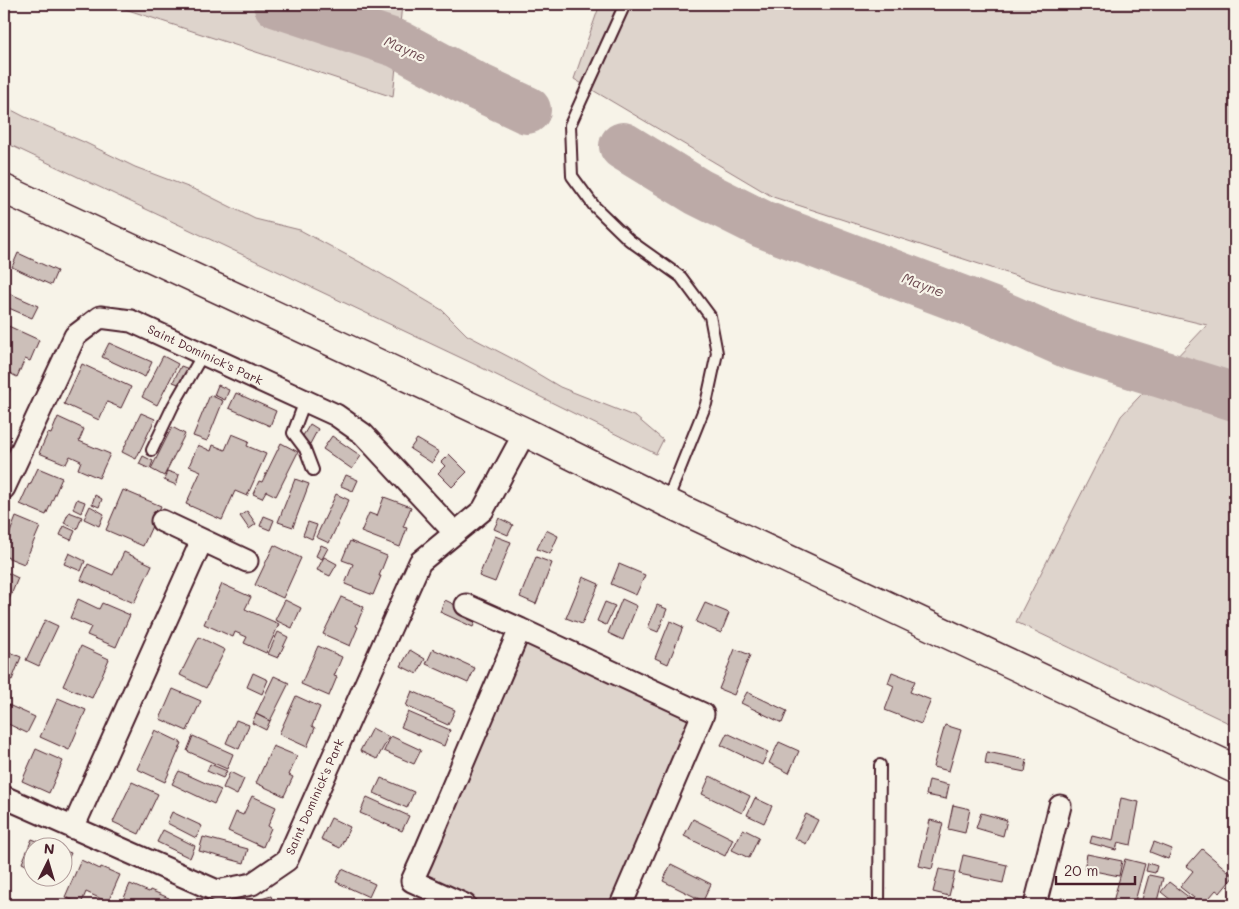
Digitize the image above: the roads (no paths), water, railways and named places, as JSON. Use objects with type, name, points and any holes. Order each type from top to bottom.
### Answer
[{"type":"main road","points":[[4,189],[525,432],[666,502],[1235,769]]},
{"type":"street","name":"Saint Dominick's Park","points":[[4,488],[75,336],[100,317],[131,320],[336,415],[363,434],[455,533]]},
{"type":"street","name":"Saint Dominick's Park","points":[[4,797],[217,891],[252,884],[287,860],[420,562],[484,510],[525,432]]},
{"type":"street","points":[[162,521],[247,561]]},
{"type":"street","points":[[74,828],[202,540]]},
{"type":"street","points":[[466,605],[702,714],[621,905]]},
{"type":"street","points":[[465,905],[412,881],[520,629]]},
{"type":"street","points":[[1035,905],[1060,806]]},
{"type":"lane","points":[[625,4],[570,125],[572,176],[594,206],[629,240],[681,277],[710,316],[717,353],[706,404],[666,502]]},
{"type":"lane","points":[[152,450],[173,406],[203,354]]},
{"type":"lane","points":[[305,401],[293,433],[304,449],[313,470]]},
{"type":"lane","points":[[879,905],[880,765]]},
{"type":"waterway","name":"Mayne","points":[[277,4],[398,44],[478,87],[527,110]]},
{"type":"waterway","name":"Mayne","points":[[623,146],[698,192],[762,224],[990,310],[1069,345],[1235,397]]}]
